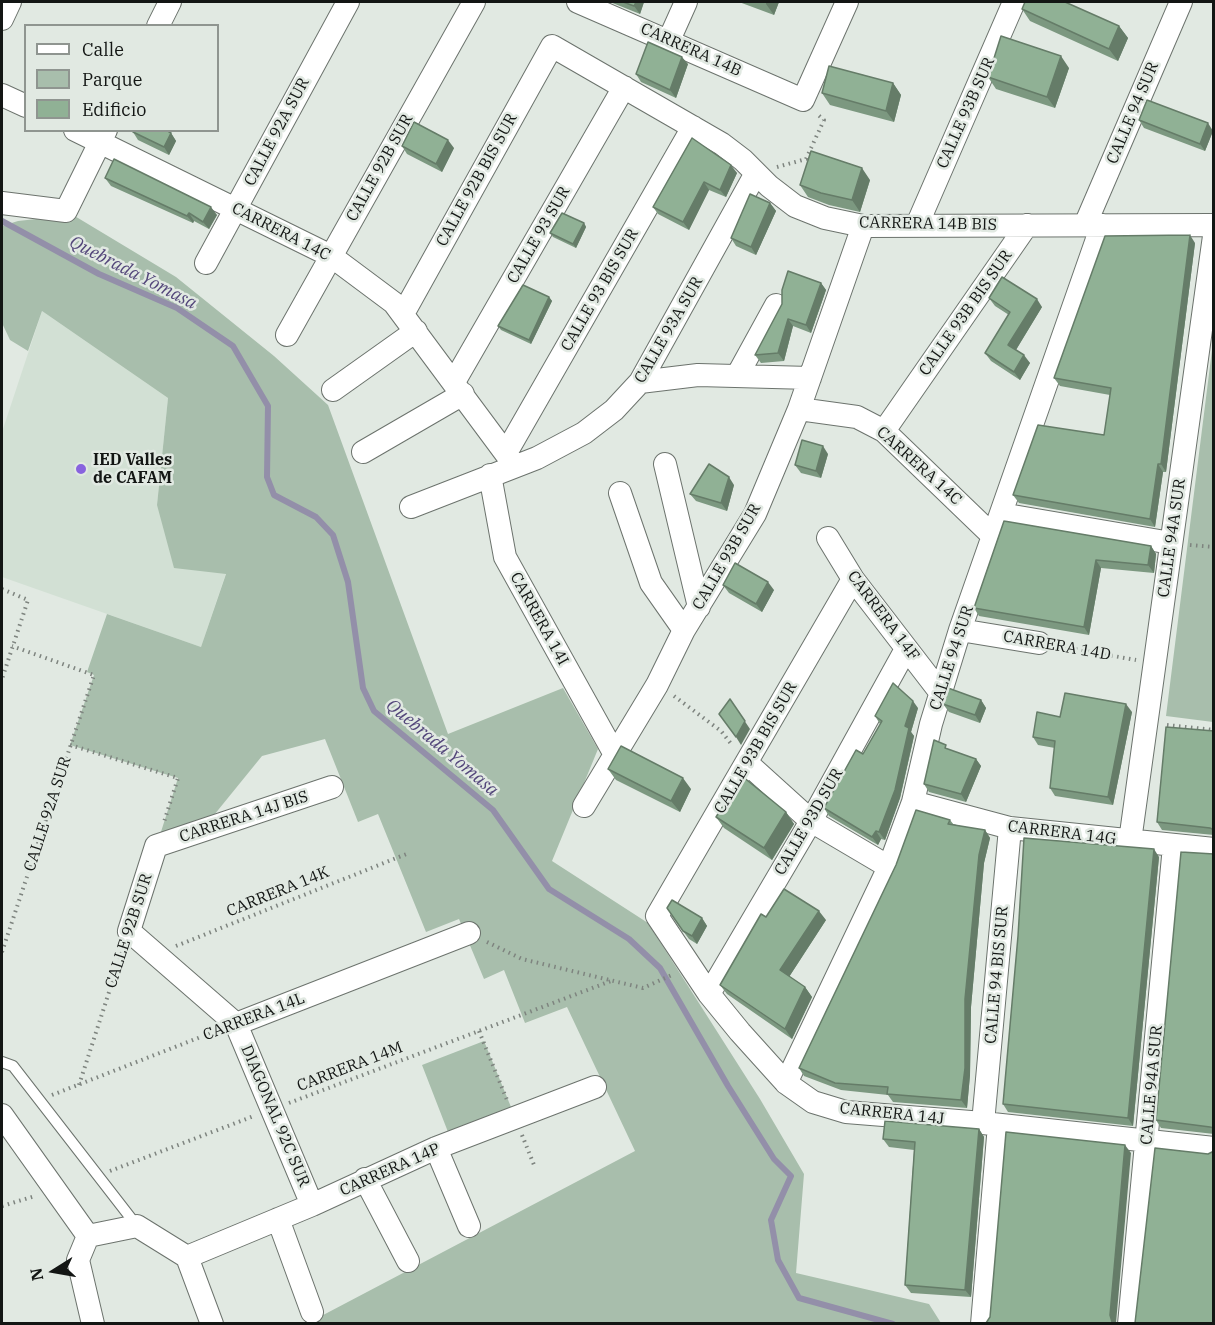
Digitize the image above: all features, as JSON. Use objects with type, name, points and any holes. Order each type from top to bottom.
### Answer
[{"type":"street","points":[[2,19],[10,2]]},
{"type":"street","points":[[159,24],[170,2]]},
{"type":"street","name":"CALLE 92A SUR","points":[[206,263],[348,2]]},
{"type":"street","name":"CALLE 92B SUR","points":[[287,335],[474,2]]},
{"type":"street","name":"CARRERA 14B","points":[[578,2],[803,99]]},
{"type":"street","points":[[669,40],[686,2]]},
{"type":"street","points":[[803,99],[847,2]]},
{"type":"street","name":"CALLE 93B SUR","points":[[917,225],[1014,2]]},
{"type":"street","name":"CALLE 94 SUR","points":[[786,1083],[889,867],[913,802],[940,692],[1001,514],[1094,225],[1180,2]]},
{"type":"street","name":"CARRERA 14B BIS","points":[[552,46],[722,144],[795,206],[825,218],[863,226],[1214,225]]},
{"type":"street","name":"CALLE 92B BIS SUR","points":[[333,390],[409,323],[552,46]]},
{"type":"street","name":"CALLE 93 SUR","points":[[363,452],[458,388],[624,87]]},
{"type":"street","points":[[2,95],[24,105]]},
{"type":"street","name":"CALLE 93 BIS SUR","points":[[510,459],[693,127]]},
{"type":"street","name":"CARRERA 14C","points":[[84,132],[103,136],[236,209],[331,256],[394,303],[510,459]]},
{"type":"street","points":[[2,203],[66,211],[103,136]]},
{"type":"street","name":"CALLE 93A SUR","points":[[411,507],[490,475],[510,459],[537,458],[584,433],[615,410],[640,382],[756,173]]},
{"type":"street","name":"CALLE 93B BIS SUR","points":[[884,431],[1027,225]]},
{"type":"street","name":"CALLE 93B SUR","points":[[584,806],[657,684],[684,630],[754,514],[799,409],[863,226]]},
{"type":"street","name":"CALLE 94A SUR","points":[[1130,841],[1214,236]]},
{"type":"street","points":[[737,376],[776,305]]},
{"type":"street","points":[[640,382],[698,375],[810,378]]},
{"type":"street","name":"CARRERA 14C","points":[[799,409],[857,417],[884,431],[993,536]]},
{"type":"street","points":[[664,464],[699,607]]},
{"type":"street","name":"CARRERA 14I","points":[[490,475],[505,557],[614,753]]},
{"type":"street","points":[[621,493],[651,583],[684,630]]},
{"type":"street","points":[[1001,514],[1171,543]]},
{"type":"street","name":"CARRERA 14F","points":[[828,538],[853,579],[940,692]]},
{"type":"street","name":"CALLE 93B BIS SUR","points":[[657,916],[748,764],[853,579]]},
{"type":"street","name":"CARRERA 14D","points":[[960,630],[1039,643]]},
{"type":"street","name":"CALLE 93D SUR","points":[[709,994],[811,821],[906,649]]},
{"type":"street","points":[[748,764],[811,821],[889,867]]},
{"type":"street","name":"CARRERA 14J BIS","points":[[156,846],[332,787]]},
{"type":"street","name":"CARRERA 14G","points":[[913,802],[1010,828],[1214,849]]},
{"type":"street","name":"CALLE 94 BIS SUR","points":[[982,1323],[991,1124],[1010,828]]},
{"type":"street","name":"CALLE 92B SUR","points":[[129,932],[156,846]]},
{"type":"street","name":"CALLE 94A SUR","points":[[1129,1323],[1174,846]]},
{"type":"street","name":"CARRERA 14J","points":[[657,916],[709,994],[740,1032],[786,1083],[813,1102],[846,1112],[991,1124],[1214,1148]]},
{"type":"street","name":"DIAGONAL 92C SUR","points":[[129,932],[236,1024],[312,1205]]},
{"type":"street","name":"CARRERA 14L","points":[[236,1024],[469,933]]},
{"type":"street","name":"CARRERA 14P","points":[[187,1257],[312,1205],[436,1148],[595,1087]]},
{"type":"street","points":[[2,1115],[88,1236]]},
{"type":"street","points":[[436,1148],[470,1226]]},
{"type":"street","points":[[365,1179],[408,1261]]},
{"type":"street","points":[[278,1219],[312,1312]]},
{"type":"street","points":[[88,1236],[137,1226],[187,1257],[212,1323]]},
{"type":"street","points":[[88,1236],[78,1260],[93,1323]]},
{"type":"lane","points":[[2,1062],[13,1066],[137,1226]]},
{"type":"path","points":[[756,173],[806,159],[824,120],[803,99]]},
{"type":"path","points":[[2,589],[28,600],[2,679]]},
{"type":"path","name":"CARRERA 14D","points":[[1039,643],[1155,663]]},
{"type":"path","name":"CALLE 92A SUR","points":[[2,952],[94,675],[12,646]]},
{"type":"path","points":[[657,684],[721,731],[748,764]]},
{"type":"path","points":[[1147,722],[1214,730]]},
{"type":"path","points":[[70,745],[178,778],[156,846]]},
{"type":"path","name":"CARRERA 14K","points":[[156,954],[409,853]]},
{"type":"path","name":"CALLE 92B SUR","points":[[79,1085],[129,932]]},
{"type":"path","points":[[469,933],[522,959],[643,988],[671,975]]},
{"type":"path","name":"CARRERA 14M","points":[[97,1175],[611,981]]},
{"type":"path","name":"CARRERA 14L","points":[[39,1101],[236,1024]]},
{"type":"path","points":[[2,1206],[56,1190]]},
{"type":"shaded area","name":"IED Valles de CAFAM","points":[[42,311],[168,398],[157,505],[226,573],[201,647],[2,577],[2,432]]},
{"type":"green space","points":[[73,215],[176,277],[274,356],[328,405],[448,734],[563,688],[598,749],[552,861],[648,923],[760,1099],[804,1174],[796,1273],[929,1304],[941,1323],[308,1323],[635,1151],[567,1007],[525,1023],[504,970],[484,979],[459,919],[426,932],[378,814],[358,822],[325,739],[262,756],[210,820],[160,835],[178,778],[70,745],[94,675],[87,672],[107,614],[201,647],[226,574],[174,568],[157,505],[168,398],[42,311],[28,351],[10,340],[2,323],[2,226],[18,221]]},
{"type":"green space","points":[[1213,342],[1213,722],[1166,716]]},
{"type":"green space","points":[[484,1041],[511,1107],[448,1132],[422,1065]]},
{"type":"building","points":[[623,2],[636,2],[634,6]]},
{"type":"building","points":[[1025,2],[1065,2],[1119,26],[1109,49],[1022,9]]},
{"type":"building","points":[[1001,36],[1061,56],[1047,97],[988,77]]},
{"type":"building","points":[[648,42],[682,57],[670,90],[636,74]]},
{"type":"building","points":[[829,66],[893,83],[886,111],[822,93]]},
{"type":"building","points":[[1147,100],[1208,123],[1200,144],[1139,120]]},
{"type":"building","points":[[414,122],[448,140],[436,164],[402,146]]},
{"type":"building","points":[[133,132],[169,132],[171,133],[164,147]]},
{"type":"building","points":[[692,138],[731,165],[720,190],[704,182],[683,222],[653,207]]},
{"type":"building","points":[[811,151],[862,168],[852,200],[821,193],[800,185]]},
{"type":"building","points":[[114,159],[211,207],[203,222],[189,213],[187,216],[105,178]]},
{"type":"building","points":[[750,194],[770,203],[751,247],[731,238]]},
{"type":"building","points":[[562,213],[584,223],[573,244],[550,233]]},
{"type":"building","points":[[1190,235],[1161,464],[1158,464],[1150,519],[1013,495],[1038,425],[1104,435],[1111,388],[1054,378],[1105,236]]},
{"type":"building","points":[[788,271],[821,283],[806,325],[788,319],[778,353],[755,355],[782,304],[782,290]]},
{"type":"building","points":[[1002,277],[1037,299],[1008,345],[1024,355],[1014,372],[985,353],[1010,312],[989,298]]},
{"type":"building","points":[[523,285],[549,297],[529,340],[498,326]]},
{"type":"building","points":[[802,440],[823,446],[816,471],[795,465]]},
{"type":"building","points":[[709,464],[729,477],[721,503],[690,494]]},
{"type":"building","points":[[1004,521],[1151,546],[1148,565],[1096,560],[1084,627],[974,608]]},
{"type":"building","points":[[735,563],[768,582],[756,604],[723,585]]},
{"type":"building","points":[[893,683],[913,701],[905,726],[909,728],[895,790],[879,832],[876,831],[872,837],[824,808],[856,750],[863,754],[882,721],[875,716]]},
{"type":"building","points":[[948,688],[981,700],[975,715],[943,704]]},
{"type":"building","points":[[1065,693],[1126,704],[1108,797],[1050,788],[1055,741],[1033,737],[1037,712],[1060,717]]},
{"type":"building","points":[[730,699],[745,721],[736,737],[719,714]]},
{"type":"building","points":[[1166,727],[1214,731],[1214,830],[1157,822]]},
{"type":"building","points":[[934,740],[946,745],[945,748],[976,759],[961,794],[924,784]]},
{"type":"building","points":[[621,746],[683,778],[671,801],[608,769]]},
{"type":"building","points":[[742,776],[786,812],[764,848],[716,817]]},
{"type":"building","points":[[916,810],[950,820],[948,824],[985,830],[979,855],[965,999],[965,1068],[961,1100],[887,1094],[888,1087],[835,1083],[799,1068],[896,865]]},
{"type":"building","points":[[1024,838],[1154,849],[1128,1118],[1003,1104]]},
{"type":"building","points":[[1181,852],[1214,854],[1214,1128],[1156,1120]]},
{"type":"building","points":[[784,889],[819,911],[780,970],[805,987],[785,1029],[720,985],[761,914],[766,917]]},
{"type":"building","points":[[672,900],[702,918],[692,936],[683,931],[667,908]]},
{"type":"building","points":[[885,1121],[979,1129],[965,1290],[905,1285],[915,1142],[883,1139]]},
{"type":"building","points":[[1006,1132],[1125,1145],[1110,1315],[1113,1323],[986,1323],[990,1317]]},
{"type":"building","points":[[1155,1148],[1208,1154],[1214,1151],[1214,1323],[1135,1323]]},
{"type":"waterway","name":"Quebrada Yomasa","points":[[2,221],[99,274],[177,308],[233,346],[268,406],[267,477],[274,495],[316,517],[333,535],[348,582],[363,688],[374,711],[493,810],[549,889],[629,939],[660,968],[728,1086],[774,1159],[791,1176],[771,1220],[778,1260],[799,1298],[893,1324]]},
{"type":"place","name":"IED Valles de CAFAM","points":[[81,469]]}]
